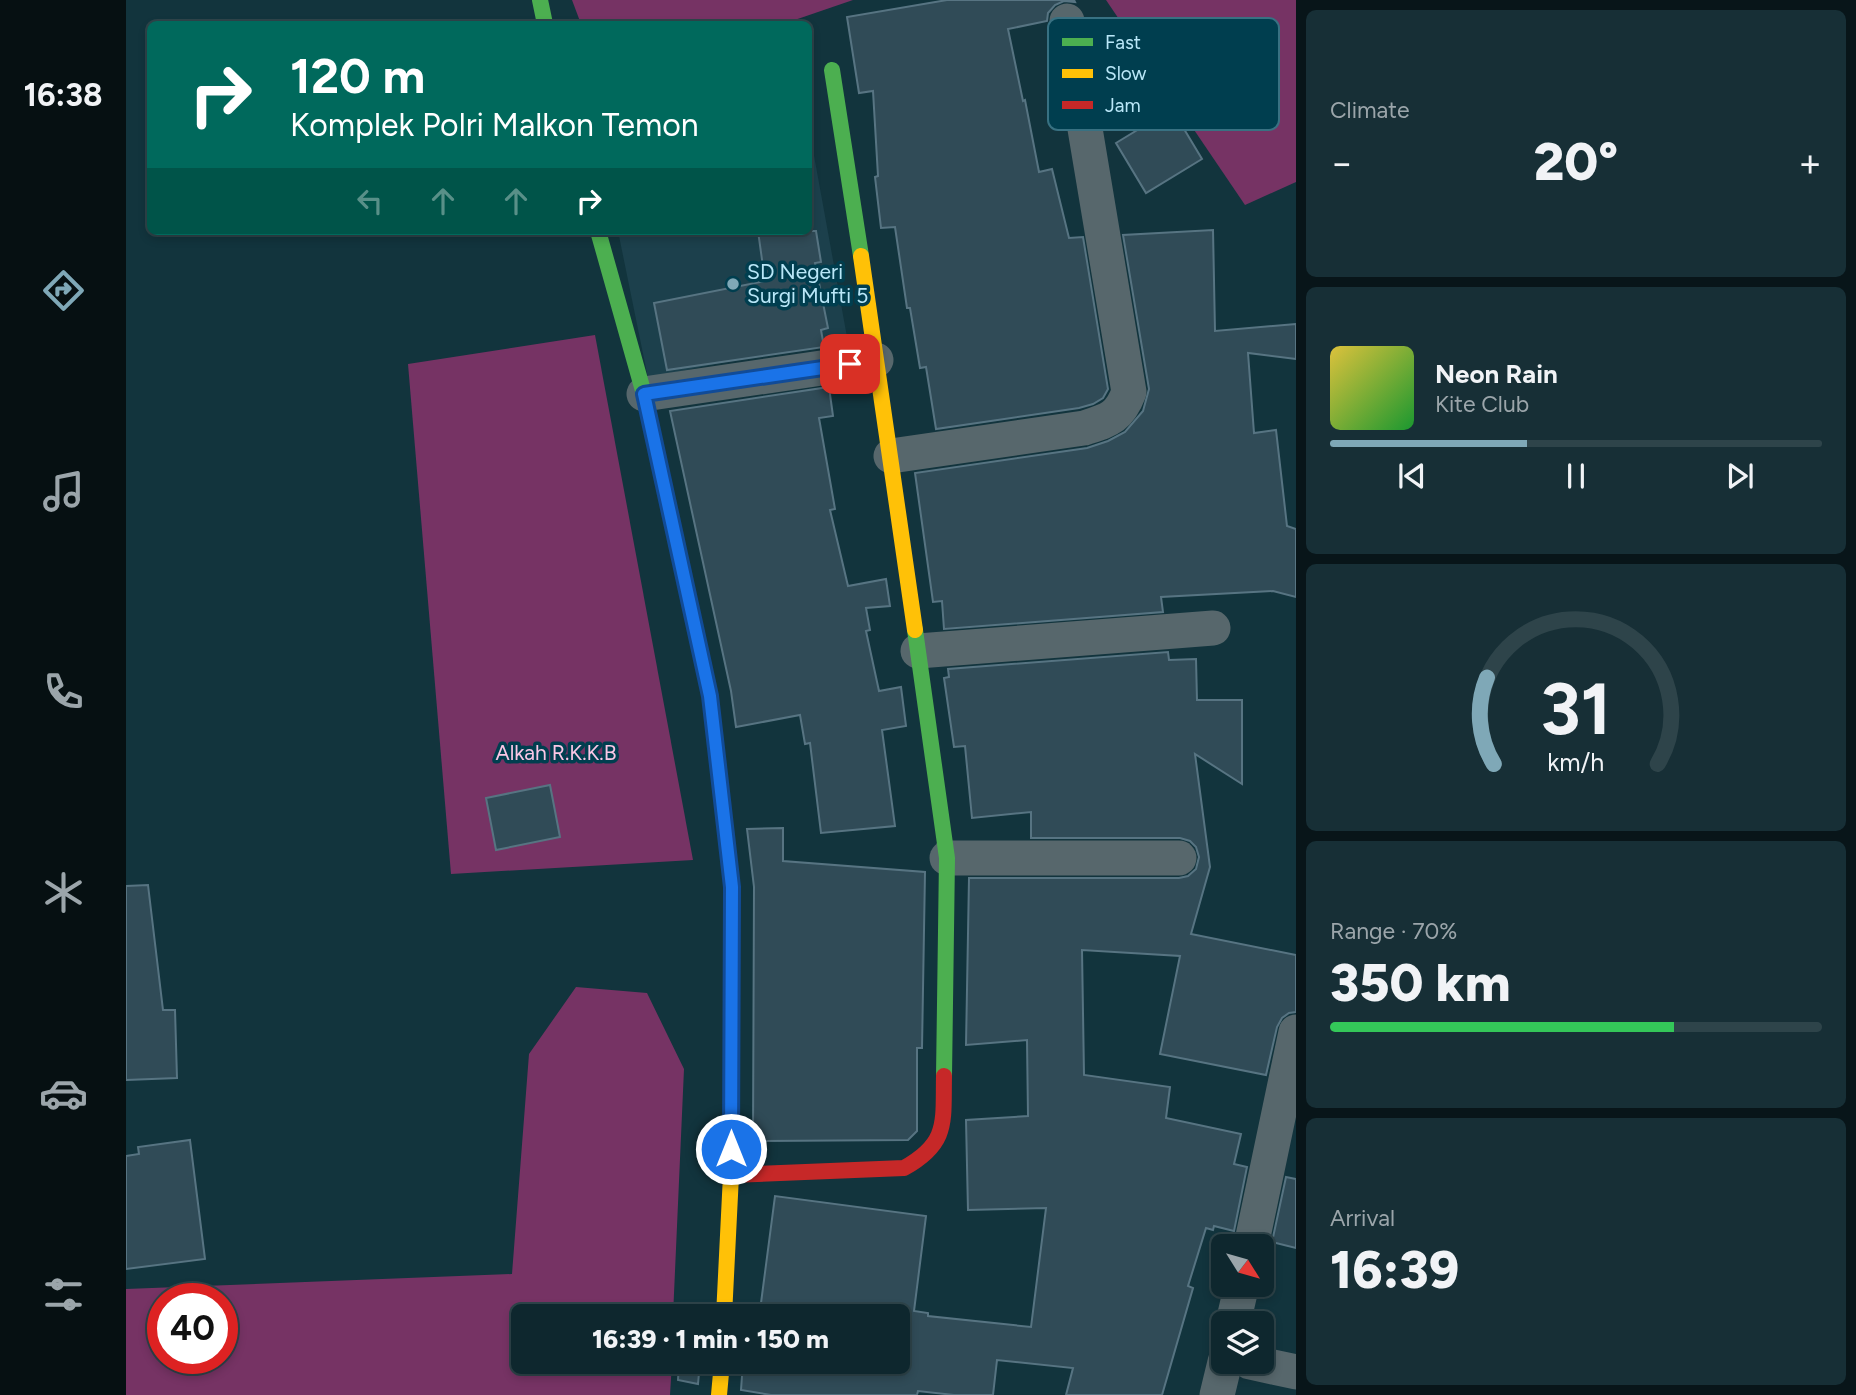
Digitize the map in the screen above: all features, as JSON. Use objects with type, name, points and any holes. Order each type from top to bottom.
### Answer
[{"type":"street","points":[[540,0],[544,21]]},
{"type":"street","points":[[731,1175],[904,1168],[926,1156],[940,1138],[943,1118],[947,858],[891,456],[832,70]]},
{"type":"street","points":[[891,456],[1084,428],[1107,421],[1123,409],[1129,392],[1085,130]]},
{"type":"street","points":[[599,235],[644,394],[710,696],[732,887],[731,1175],[725,1304]]},
{"type":"street","points":[[644,394],[876,360]]},
{"type":"street","points":[[918,651],[1213,628]]},
{"type":"street","points":[[947,858],[1179,858]]},
{"type":"street","points":[[1255,1234],[1285,1139],[1296,1032]]},
{"type":"street","points":[[1274,1367],[1296,1372]]},
{"type":"street","points":[[719,1395],[721,1374]]},
{"type":"street","points":[[1217,1395],[1221,1374]]},
{"type":"shaded area","name":"SD Negeri Surgi Mufti 5","points":[[812,144],[847,337],[648,378],[619,235],[812,235]]},
{"type":"green space","points":[[572,0],[853,0],[792,21],[580,21]]},
{"type":"green space","points":[[1106,0],[1296,0],[1296,182],[1245,205],[1194,130],[1279,130],[1279,18],[1118,18]]},
{"type":"green space","name":"Alkah R.K.K.B","points":[[595,335],[693,860],[451,874],[408,364]]},
{"type":"green space","points":[[576,987],[647,993],[684,1069],[674,1304],[511,1304],[511,1374],[671,1374],[670,1395],[126,1395],[126,1289],[147,1288],[147,1374],[238,1374],[238,1285],[512,1274],[529,1054]]},
{"type":"building","points":[[947,0],[1074,0],[1075,2],[1064,1],[1055,5],[1048,13],[1047,21],[1008,29],[1039,172],[1052,169],[1069,238],[1083,237],[1108,389],[1103,398],[1093,404],[936,429],[926,367],[920,368],[910,308],[907,308],[895,227],[881,228],[875,177],[878,176],[873,91],[859,93],[847,17]]},
{"type":"building","points":[[1137,130],[1185,130],[1202,159],[1146,193],[1116,143]]},
{"type":"building","points":[[1213,230],[1215,331],[1296,324],[1296,359],[1248,353],[1254,433],[1276,430],[1287,526],[1296,529],[1296,597],[1273,591],[1161,597],[1163,612],[944,629],[942,601],[933,602],[915,473],[1087,448],[1125,432],[1143,411],[1149,389],[1123,235]]},
{"type":"building","points":[[812,231],[816,231],[821,262],[815,263],[828,328],[821,330],[824,347],[667,370],[654,303],[765,281],[759,235],[812,235]]},
{"type":"building","points":[[829,387],[833,416],[819,418],[835,509],[830,510],[848,586],[886,579],[890,606],[866,608],[870,630],[866,631],[879,691],[901,687],[906,726],[882,730],[895,826],[821,833],[810,743],[805,744],[800,715],[736,727],[731,691],[670,411]]},
{"type":"building","points":[[1168,652],[1169,660],[1196,659],[1197,700],[1242,700],[1242,784],[1195,754],[1210,867],[1191,934],[1296,955],[1296,1012],[1282,1018],[1277,1027],[1266,1075],[1160,1054],[1180,956],[1082,950],[1084,1075],[1170,1087],[1166,1118],[1241,1134],[1234,1164],[1247,1167],[1234,1231],[1214,1226],[1213,1230],[1206,1228],[1188,1286],[1193,1288],[1162,1395],[1066,1395],[1073,1368],[997,1360],[993,1395],[918,1391],[917,1395],[771,1395],[741,1390],[742,1374],[910,1374],[910,1304],[750,1304],[761,1303],[775,1196],[926,1216],[914,1311],[928,1313],[928,1316],[1031,1327],[1046,1208],[968,1210],[966,1120],[1028,1116],[1027,1040],[966,1045],[969,878],[1179,878],[1188,876],[1196,869],[1199,857],[1196,847],[1190,841],[1180,838],[1031,838],[1031,812],[972,818],[965,746],[954,747],[944,678],[949,677],[948,669]]},
{"type":"building","points":[[550,785],[560,837],[496,850],[486,798]]},
{"type":"building","points":[[783,828],[783,861],[925,872],[922,1048],[917,1048],[917,1131],[908,1140],[753,1141],[754,887],[747,829]]},
{"type":"building","points":[[148,885],[163,1010],[175,1010],[177,1078],[126,1080],[126,886]]},
{"type":"building","points":[[190,1140],[205,1259],[126,1269],[126,1156],[139,1154],[138,1147]]},
{"type":"building","points":[[1286,1177],[1296,1179],[1296,1248],[1274,1242]]},
{"type":"building","points":[[678,1374],[699,1374],[698,1384],[678,1380]]},
{"type":"traffic: fast","points":[[540,0],[544,21]]},
{"type":"traffic: fast","points":[[832,70],[861,256]]},
{"type":"traffic: fast","points":[[599,235],[644,394],[710,696],[727,843]]},
{"type":"traffic: fast","points":[[915,630],[947,858],[944,1076]]},
{"type":"traffic: slow","points":[[861,256],[915,630]]},
{"type":"traffic: slow","points":[[725,1304],[731,1175],[732,887],[727,843]]},
{"type":"traffic: slow","points":[[719,1395],[721,1374]]},
{"type":"traffic: jam","points":[[731,1175],[904,1168],[919,1159],[936,1140],[943,1119],[944,1076]]},
{"type":"place","name":"SD Negeri Surgi Mufti 5","points":[[733,284]]},
{"type":"route","points":[[731,1149],[732,887],[710,696],[644,394],[850,364]]}]
